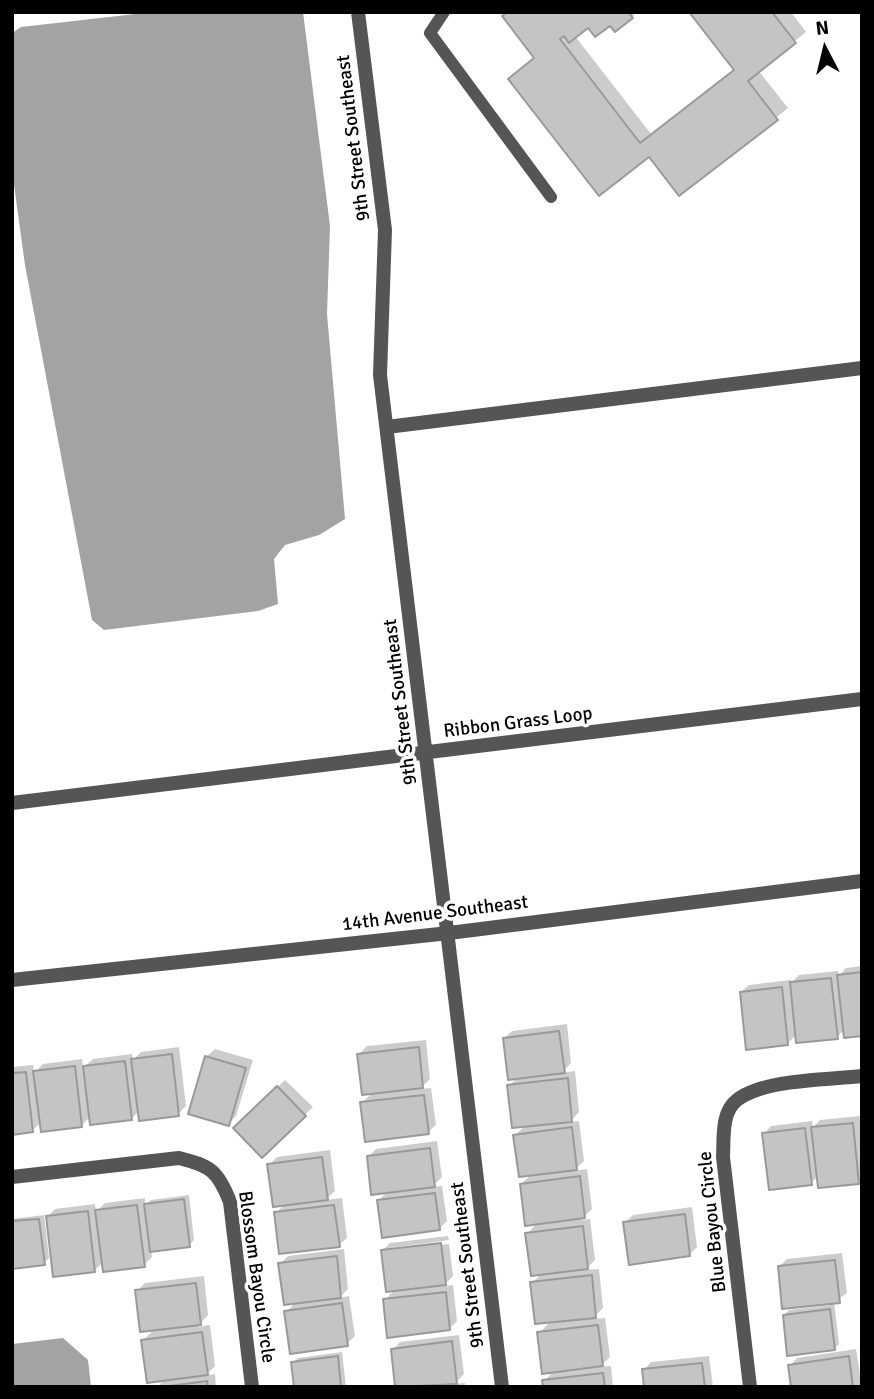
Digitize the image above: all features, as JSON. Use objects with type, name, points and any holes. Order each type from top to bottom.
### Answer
[{"type":"street","name":"9th Street Southeast","points":[[358,12],[385,230],[380,375],[502,1387]]},
{"type":"street","points":[[387,427],[862,368]]},
{"type":"street","name":"Ribbon Grass Loop","points":[[12,803],[862,699]]},
{"type":"street","name":"14th Avenue Southeast","points":[[12,980],[449,933],[862,881]]},
{"type":"street","name":"Blue Bayou Circle","points":[[750,1387],[723,1157],[724,1121],[736,1100],[768,1087],[862,1076]]},
{"type":"street","name":"Blossom Bayou Circle","points":[[12,1177],[179,1158],[204,1164],[221,1178],[230,1202],[252,1387]]},
{"type":"lane","points":[[444,12],[430,33],[551,197]]},
{"type":"shaded area","points":[[153,12],[303,12],[330,226],[327,314],[345,519],[319,535],[285,545],[274,559],[278,604],[258,611],[104,630],[92,620],[25,265],[12,170],[12,33],[21,27]]},
{"type":"shaded area","points":[[63,1338],[88,1360],[91,1387],[12,1387],[12,1344]]},
{"type":"building","points":[[507,12],[628,12],[633,18],[615,32],[610,26],[595,37],[588,28],[569,43],[564,36],[560,39],[640,143],[734,70],[689,12],[772,12],[796,43],[748,81],[778,120],[679,196],[649,157],[599,196],[508,79],[534,58],[502,16]]},
{"type":"building","points":[[862,972],[862,1036],[844,1038],[837,975]]},
{"type":"building","points":[[831,978],[838,1039],[796,1043],[790,982]]},
{"type":"building","points":[[782,987],[788,1045],[746,1050],[740,992]]},
{"type":"building","points":[[559,1031],[565,1073],[508,1080],[503,1038]]},
{"type":"building","points":[[419,1047],[423,1088],[362,1095],[357,1054]]},
{"type":"building","points":[[172,1054],[179,1116],[139,1121],[131,1059]]},
{"type":"building","points":[[205,1056],[246,1068],[229,1126],[188,1114]]},
{"type":"building","points":[[125,1061],[132,1120],[90,1125],[83,1066]]},
{"type":"building","points":[[75,1066],[82,1127],[41,1132],[33,1071]]},
{"type":"building","points":[[26,1072],[33,1132],[12,1135],[12,1073]]},
{"type":"building","points":[[568,1078],[572,1122],[512,1128],[507,1085]]},
{"type":"building","points":[[277,1086],[306,1116],[262,1158],[233,1128]]},
{"type":"building","points":[[424,1095],[429,1134],[365,1142],[360,1102]]},
{"type":"building","points":[[853,1123],[859,1184],[818,1188],[811,1127]]},
{"type":"building","points":[[572,1127],[577,1170],[519,1177],[513,1135]]},
{"type":"building","points":[[805,1128],[812,1185],[769,1190],[762,1133]]},
{"type":"building","points":[[430,1148],[435,1187],[371,1195],[367,1156]]},
{"type":"building","points":[[322,1157],[328,1200],[273,1207],[267,1164]]},
{"type":"building","points":[[580,1176],[585,1218],[525,1226],[520,1184]]},
{"type":"building","points":[[435,1193],[440,1230],[382,1238],[377,1200]]},
{"type":"building","points":[[184,1199],[190,1247],[150,1252],[144,1204]]},
{"type":"building","points":[[137,1205],[145,1267],[103,1272],[95,1210]]},
{"type":"building","points":[[334,1205],[340,1247],[279,1254],[274,1212]]},
{"type":"building","points":[[88,1211],[95,1272],[53,1277],[46,1216]]},
{"type":"building","points":[[685,1214],[690,1256],[629,1265],[623,1222]]},
{"type":"building","points":[[39,1219],[45,1265],[12,1269],[12,1221]]},
{"type":"building","points":[[583,1226],[588,1269],[531,1276],[525,1233]]},
{"type":"building","points":[[441,1243],[446,1285],[386,1292],[381,1250]]},
{"type":"building","points":[[337,1256],[341,1298],[284,1305],[278,1263]]},
{"type":"building","points":[[835,1260],[840,1303],[782,1309],[778,1266]]},
{"type":"building","points":[[592,1275],[596,1318],[535,1324],[530,1282]]},
{"type":"building","points":[[196,1283],[201,1325],[140,1332],[135,1290]]},
{"type":"building","points":[[446,1292],[450,1330],[387,1338],[383,1299]]},
{"type":"building","points":[[342,1303],[348,1346],[290,1354],[284,1311]]},
{"type":"building","points":[[830,1309],[835,1350],[787,1356],[783,1315]]},
{"type":"building","points":[[598,1325],[603,1366],[542,1374],[537,1332]]},
{"type":"building","points":[[202,1332],[208,1375],[147,1383],[141,1340]]},
{"type":"building","points":[[452,1341],[457,1384],[395,1387],[391,1349]]},
{"type":"building","points":[[338,1356],[341,1387],[294,1387],[291,1362]]},
{"type":"building","points":[[849,1356],[853,1387],[791,1387],[788,1365]]},
{"type":"building","points":[[702,1363],[705,1387],[644,1387],[642,1369]]},
{"type":"building","points":[[603,1373],[605,1387],[543,1387],[542,1380]]},
{"type":"building","points":[[207,1381],[208,1387],[162,1387]]}]
